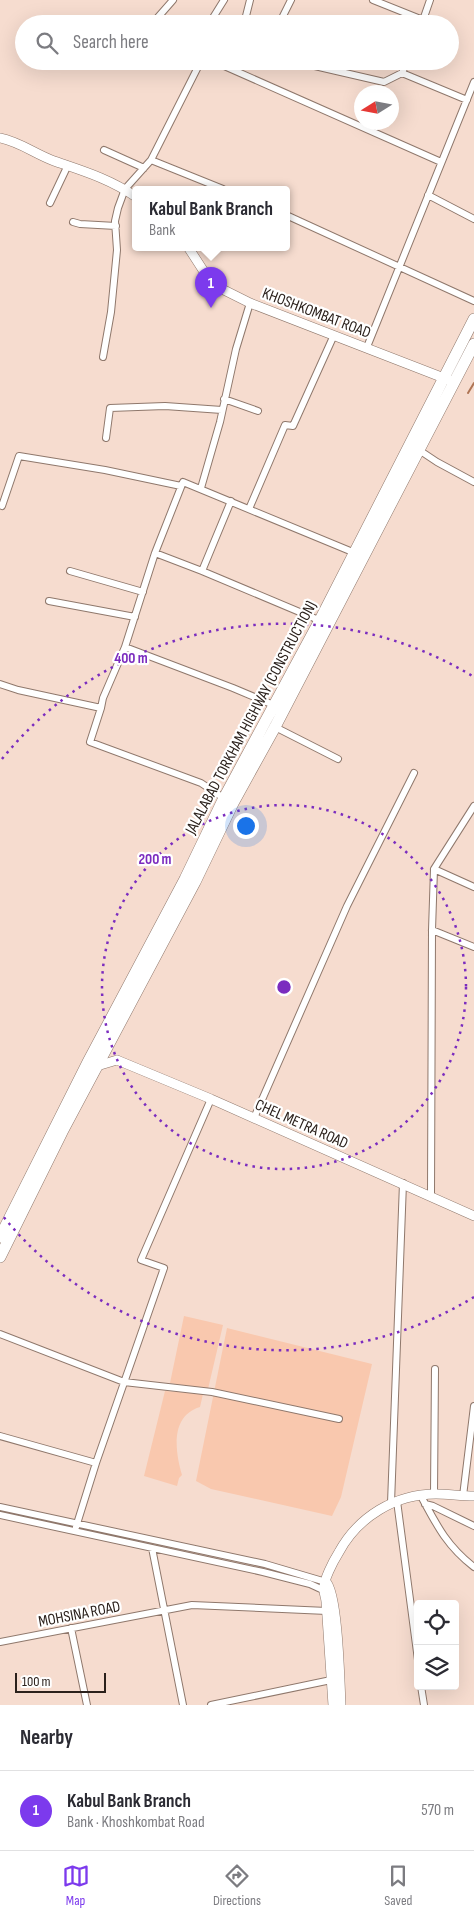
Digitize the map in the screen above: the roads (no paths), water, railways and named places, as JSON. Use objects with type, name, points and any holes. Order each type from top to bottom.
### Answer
[{"type":"highway","name":"JALALABAD TORKHAM HIGHWAY (CONSTRUCTION)","points":[[4,1233],[5,1217],[323,624],[340,582],[358,554],[449,380],[474,319]]},
{"type":"highway","points":[[323,624],[339,603],[358,554],[419,450],[449,380],[474,344]]},
{"type":"highway","points":[[339,603],[340,582]]},
{"type":"highway","points":[[0,1257],[4,1233],[111,1041],[195,882],[228,801],[275,727],[278,708]]},
{"type":"street","points":[[160,15],[173,0]]},
{"type":"street","points":[[215,15],[224,0]]},
{"type":"street","points":[[246,15],[250,0]]},
{"type":"street","points":[[284,15],[291,0]]},
{"type":"street","points":[[373,0],[406,15]]},
{"type":"street","points":[[425,15],[430,0]]},
{"type":"street","points":[[103,357],[112,312],[118,208],[125,189],[151,160],[196,70]]},
{"type":"street","points":[[233,70],[441,162]]},
{"type":"street","points":[[332,70],[384,82],[402,73],[403,70]]},
{"type":"street","points":[[402,73],[467,100]]},
{"type":"street","points":[[367,347],[474,82]]},
{"type":"street","points":[[0,138],[14,140],[52,160],[111,181],[132,194]]},
{"type":"street","points":[[104,150],[144,168]]},
{"type":"street","points":[[151,160],[216,186]]},
{"type":"street","points":[[50,203],[68,165]]},
{"type":"street","points":[[428,195],[474,219]]},
{"type":"street","points":[[290,217],[474,301]]},
{"type":"street","points":[[73,222],[116,226]]},
{"type":"street","name":"KHOSHKOMBAT ROAD","points":[[191,251],[212,284],[250,303],[449,380]]},
{"type":"street","points":[[201,488],[236,349],[250,303]]},
{"type":"street","points":[[249,509],[285,425],[293,426],[334,335]]},
{"type":"street","points":[[224,399],[258,411]]},
{"type":"street","points":[[106,438],[110,408],[165,406],[222,410]]},
{"type":"street","points":[[419,450],[474,482]]},
{"type":"street","points":[[0,505],[2,506],[19,456],[105,470],[181,486]]},
{"type":"street","points":[[228,801],[201,783],[90,742],[103,698],[125,647],[156,554],[183,482],[358,554]]},
{"type":"street","points":[[202,571],[232,501]]},
{"type":"street","points":[[156,554],[202,571],[323,624]]},
{"type":"street","points":[[70,571],[143,592]]},
{"type":"street","points":[[49,601],[135,617]]},
{"type":"street","points":[[125,647],[278,708]]},
{"type":"street","points":[[0,684],[18,690],[101,708]]},
{"type":"street","points":[[275,727],[338,759]]},
{"type":"street","points":[[254,1118],[347,906],[414,773]]},
{"type":"street","points":[[431,1196],[434,869],[474,806]]},
{"type":"street","points":[[434,869],[474,887]]},
{"type":"street","points":[[432,930],[474,947]]},
{"type":"street","points":[[97,1066],[117,1060],[112,1050],[111,1041]]},
{"type":"street","name":"CHEL METRA ROAD","points":[[117,1060],[474,1214]]},
{"type":"street","points":[[75,1531],[96,1463],[164,1268],[141,1260],[211,1099]]},
{"type":"street","points":[[403,1183],[394,1502],[416,1645]]},
{"type":"street","points":[[0,1334],[124,1382],[212,1392],[339,1419]]},
{"type":"street","points":[[434,1369],[434,1494]]},
{"type":"street","points":[[463,1496],[474,1406]]},
{"type":"street","points":[[0,1436],[96,1463]]},
{"type":"street","points":[[333,1705],[324,1586],[333,1562],[351,1533],[370,1516],[394,1502],[423,1500],[434,1494],[474,1496]]},
{"type":"street","points":[[423,1500],[474,1526]]},
{"type":"street","points":[[423,1500],[437,1528],[458,1554],[474,1567]]},
{"type":"street","points":[[0,1507],[200,1550],[263,1572],[310,1584],[330,1585],[334,1603],[341,1705]]},
{"type":"street","points":[[0,1515],[198,1558],[265,1564],[324,1586]]},
{"type":"street","points":[[142,1546],[143,1538]]},
{"type":"street","points":[[152,1548],[183,1705]]},
{"type":"street","points":[[198,1558],[200,1550]]},
{"type":"street","points":[[263,1572],[265,1564]]},
{"type":"street","name":"MOHSINA ROAD","points":[[0,1642],[192,1605],[327,1611]]},
{"type":"street","points":[[71,1628],[88,1705]]},
{"type":"street","points":[[211,1705],[331,1680]]},
{"type":"street","points":[[422,1690],[424,1705]]},
{"type":"waterway","points":[[468,393],[474,383]]},
{"type":"place","name":"Kabul Bank Branch","points":[[211,308]]}]
